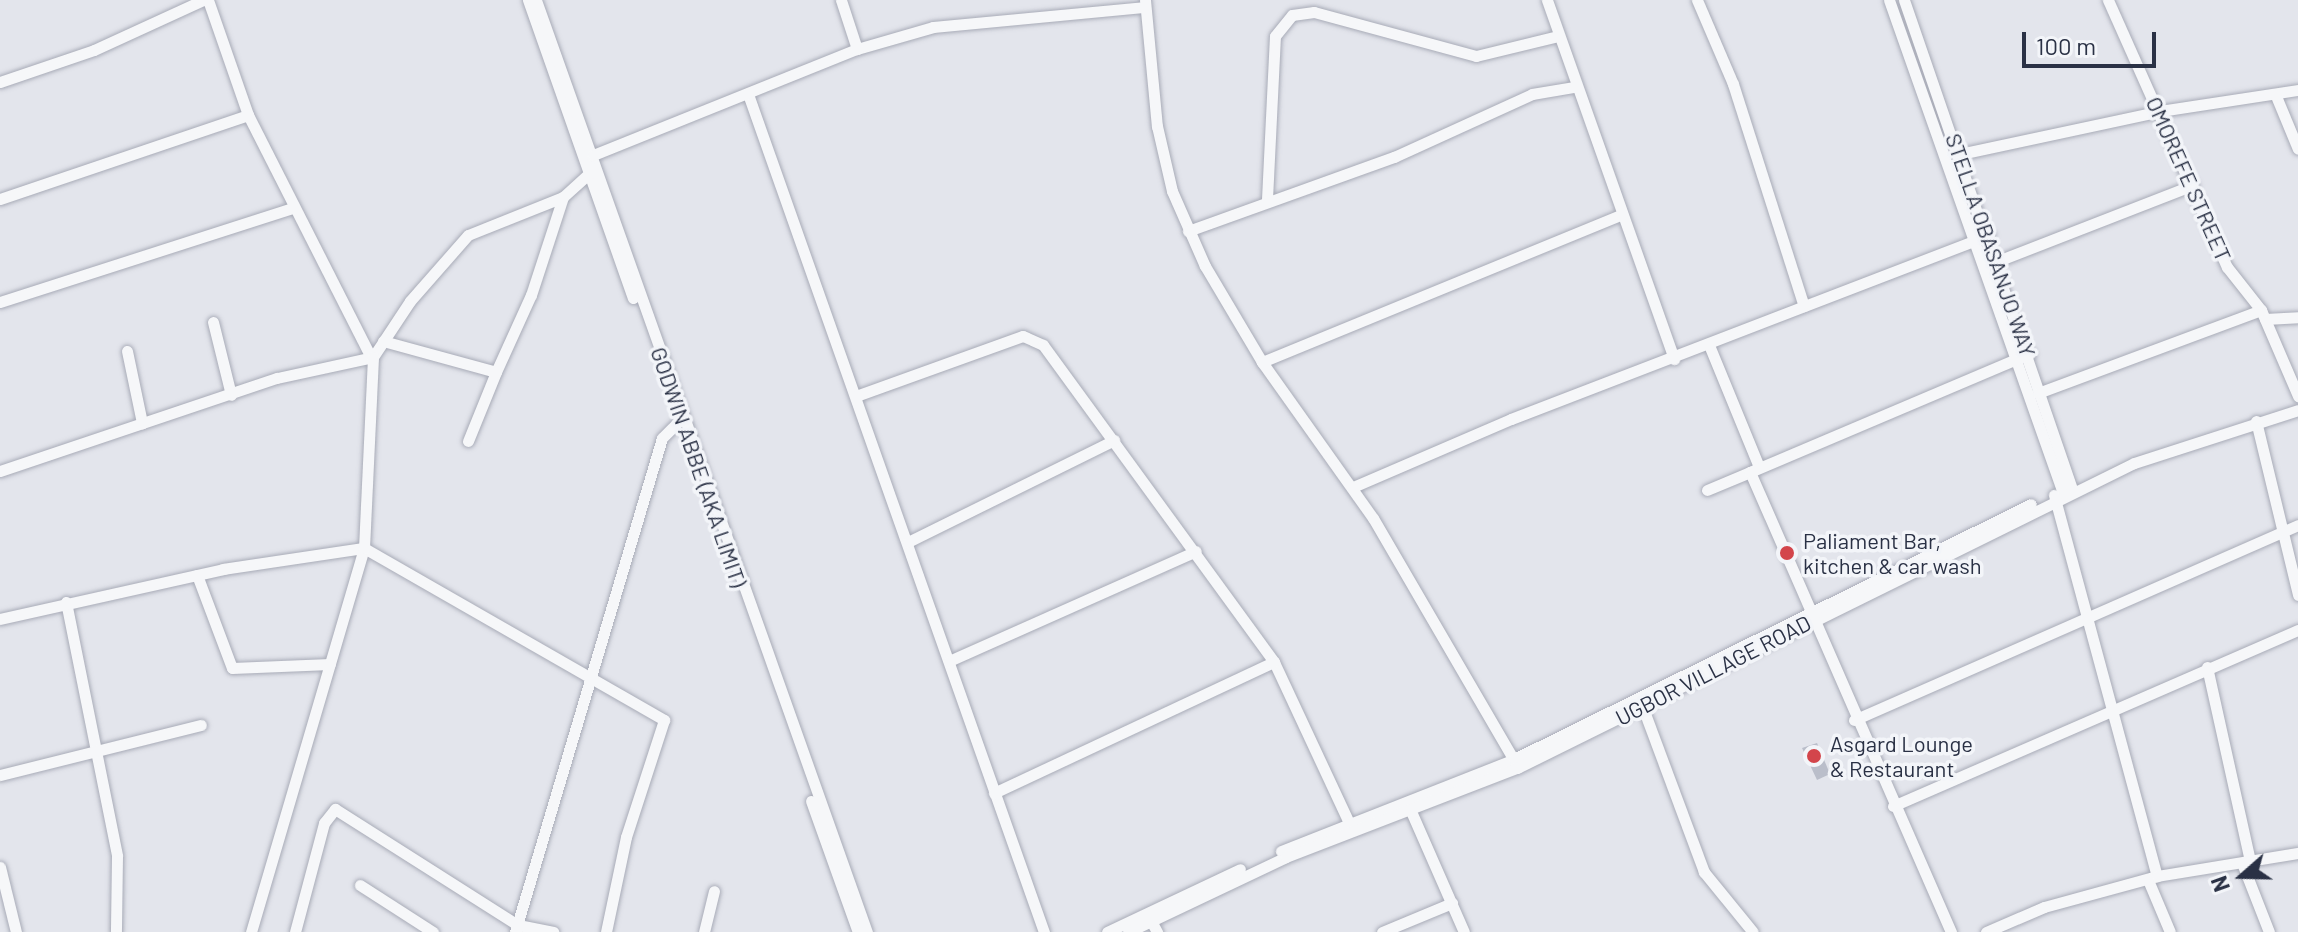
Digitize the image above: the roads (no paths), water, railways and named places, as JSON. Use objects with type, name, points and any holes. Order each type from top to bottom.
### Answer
[{"type":"street","points":[[0,82],[94,50],[206,0],[248,115],[372,357],[364,548],[251,932]]},
{"type":"street","name":"GODWIN ABBE (AKA LIMIT)","points":[[528,0],[593,165]]},
{"type":"street","name":"GODWIN ABBE (AKA LIMIT)","points":[[536,0],[678,421],[858,932]]},
{"type":"street","points":[[841,0],[857,49]]},
{"type":"street","points":[[1547,0],[1574,87],[1674,359]]},
{"type":"street","points":[[1697,0],[1733,84],[1804,306]]},
{"type":"street","points":[[1889,0],[2017,358],[2036,393],[2263,315],[2298,317]]},
{"type":"street","name":"STELLA OBASANJO WAY","points":[[1904,0],[2030,353],[2036,393],[2063,493],[2085,621],[2114,711],[2153,878],[2170,932]]},
{"type":"street","name":"OMOREFE STREET","points":[[2108,0],[2227,267],[2263,315],[2298,396]]},
{"type":"street","points":[[0,471],[231,395],[372,357],[468,235],[563,197],[593,165],[748,94],[857,49],[933,27],[1144,4],[1157,126],[1188,231],[1262,362],[1353,487],[1515,764]]},
{"type":"street","points":[[1267,199],[1275,36],[1292,15],[1314,12],[1476,56],[1558,36]]},
{"type":"street","points":[[1188,231],[1267,199],[1394,157],[1532,94],[1574,87]]},
{"type":"street","points":[[1960,154],[2160,111],[2276,96],[2298,90]]},
{"type":"street","points":[[748,94],[1044,932]]},
{"type":"street","points":[[2276,96],[2298,149]]},
{"type":"street","points":[[0,199],[248,115]]},
{"type":"street","points":[[1998,261],[2193,185]]},
{"type":"street","points":[[468,441],[531,295],[563,197]]},
{"type":"street","points":[[0,302],[293,208]]},
{"type":"street","points":[[1262,362],[1621,215]]},
{"type":"street","points":[[1353,487],[1989,235]]},
{"type":"street","points":[[213,322],[231,395]]},
{"type":"street","points":[[856,396],[1031,337],[1114,440],[1274,662],[1351,827]]},
{"type":"street","points":[[383,341],[496,372]]},
{"type":"street","points":[[1709,345],[1809,615],[1951,932]]},
{"type":"street","points":[[127,351],[142,423]]},
{"type":"street","points":[[1707,490],[2030,353]]},
{"type":"street","name":"UGBOR VILLAGE ROAD","points":[[1107,932],[1351,827],[1515,764],[1809,615],[2063,493],[2256,421],[2298,410]]},
{"type":"street","points":[[517,928],[662,438],[678,421]]},
{"type":"street","name":"GODWIN ABBE (AKA LIMIT)","points":[[678,421],[867,932]]},
{"type":"street","points":[[2256,421],[2298,595]]},
{"type":"street","points":[[908,542],[1114,440]]},
{"type":"street","points":[[1854,720],[2298,525]]},
{"type":"street","points":[[0,603],[2,618],[197,575],[364,548],[591,684],[658,714],[665,728],[626,837],[606,932]]},
{"type":"street","points":[[949,661],[1196,551]]},
{"type":"street","points":[[197,575],[232,668],[330,664]]},
{"type":"street","points":[[66,602],[117,856],[116,932]]},
{"type":"street","name":"UGBOR VILLAGE ROAD","points":[[1128,932],[1154,926],[1351,827],[1410,809],[1643,708],[1809,615]]},
{"type":"street","points":[[1893,806],[2298,630]]},
{"type":"street","points":[[994,793],[1274,662]]},
{"type":"street","points":[[2207,667],[2246,862],[2269,932]]},
{"type":"street","points":[[1643,708],[1704,872],[1753,932]]},
{"type":"street","points":[[0,775],[97,747],[201,725]]},
{"type":"street","points":[[295,932],[324,823],[335,809],[517,928],[553,932]]},
{"type":"street","points":[[1410,809],[1464,932]]},
{"type":"street","points":[[1986,932],[2044,907],[2153,878],[2298,853]]},
{"type":"street","points":[[0,867],[16,932]]},
{"type":"street","points":[[360,885],[433,932]]},
{"type":"street","points":[[704,932],[714,891]]},
{"type":"street","points":[[1382,932],[1452,903]]},
{"type":"place","name":"Paliament Bar, kitchen & car wash","points":[[1787,553]]},
{"type":"place","name":"Asgard Lounge & Restaurant","points":[[1814,756]]}]
